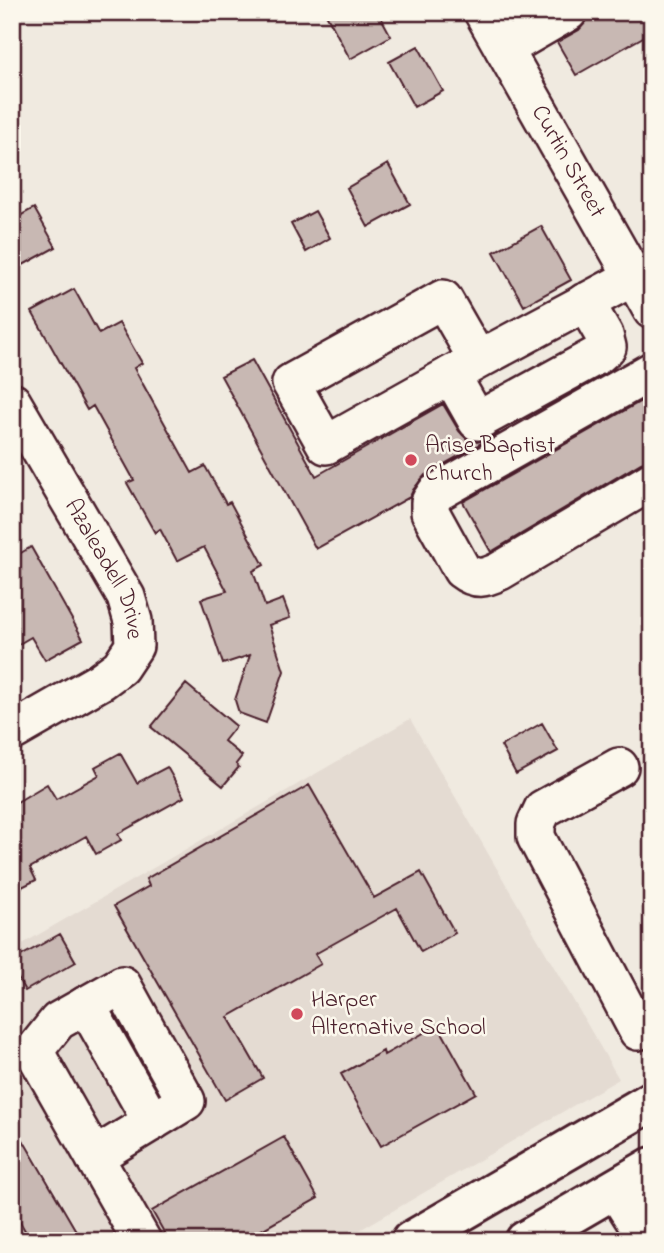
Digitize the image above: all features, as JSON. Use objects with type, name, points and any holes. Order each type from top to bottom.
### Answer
[{"type":"main road","points":[[411,1241],[652,1101]]},
{"type":"main road","points":[[525,1241],[652,1167]]},
{"type":"street","name":"Curtin Street","points":[[483,12],[652,310]]},
{"type":"street","points":[[504,49],[568,12]]},
{"type":"street","points":[[585,302],[604,335],[607,347],[598,355],[477,421],[464,368],[585,302],[633,277]]},
{"type":"street","points":[[652,371],[436,493],[430,502],[430,512],[463,570],[471,577],[485,577],[500,571],[652,481]]},
{"type":"street","name":"Azaleadell Drive","points":[[12,402],[126,597],[133,621],[134,646],[120,667],[101,681],[12,732]]},
{"type":"street","points":[[619,767],[543,809],[536,824],[536,837],[647,1036]]},
{"type":"street","points":[[94,1157],[186,1101],[122,985],[58,1021],[34,1051],[94,1157],[142,1241]]},
{"type":"street","points":[[615,1188],[648,1241]]},
{"type":"shaded area","name":"Harper Alternative School","points":[[410,719],[619,1079],[341,1241],[84,1241],[12,1117],[12,950]]},
{"type":"building","points":[[325,12],[378,12],[391,36],[350,59]]},
{"type":"building","points":[[589,12],[652,12],[652,32],[576,75],[557,42],[579,30],[586,22]]},
{"type":"building","points":[[418,46],[443,91],[414,107],[389,62]]},
{"type":"building","points":[[388,164],[410,204],[368,227],[347,188]]},
{"type":"building","points":[[34,208],[56,247],[12,271],[12,220]]},
{"type":"building","points":[[315,211],[330,238],[306,252],[291,224]]},
{"type":"building","points":[[541,226],[571,280],[524,306],[494,252]]},
{"type":"building","points":[[74,289],[99,334],[119,323],[142,363],[134,368],[192,473],[205,466],[226,504],[230,502],[264,565],[253,571],[265,606],[283,599],[290,618],[269,625],[284,671],[266,723],[239,713],[235,700],[250,655],[223,664],[201,599],[227,591],[204,547],[177,561],[160,529],[155,533],[127,483],[134,480],[93,406],[87,410],[32,312]]},
{"type":"building","name":"Arise Baptist Church","points":[[252,360],[316,476],[443,404],[467,439],[477,442],[499,433],[425,475],[410,497],[316,549],[221,376]]},
{"type":"building","points":[[652,395],[652,460],[641,463],[491,552],[463,502]]},
{"type":"building","points":[[31,547],[83,639],[45,660],[31,637],[12,648],[12,558]]},
{"type":"building","points":[[186,684],[236,726],[224,741],[242,756],[236,764],[239,767],[223,786],[151,727]]},
{"type":"building","points":[[542,723],[558,751],[516,774],[501,746]]},
{"type":"building","points":[[120,753],[137,783],[167,767],[184,797],[118,834],[121,840],[96,854],[86,836],[30,868],[36,880],[12,892],[12,805],[47,784],[56,799],[99,775],[95,767]]},
{"type":"building","points":[[309,785],[374,898],[421,872],[455,933],[421,952],[397,908],[315,954],[321,964],[228,1017],[263,1078],[225,1100],[114,906],[149,886],[146,879]]},
{"type":"building","points":[[60,934],[76,962],[25,991],[12,968],[12,961]]},
{"type":"building","points":[[438,1025],[476,1093],[381,1146],[341,1074],[383,1051],[384,1055]]},
{"type":"building","points":[[12,1121],[82,1241],[31,1241],[12,1208]]},
{"type":"building","points":[[284,1137],[318,1198],[242,1241],[169,1241],[152,1211]]},
{"type":"place","name":"Arise Baptist Church","points":[[411,460]]},
{"type":"place","name":"Harper Alternative School","points":[[297,1014]]}]
